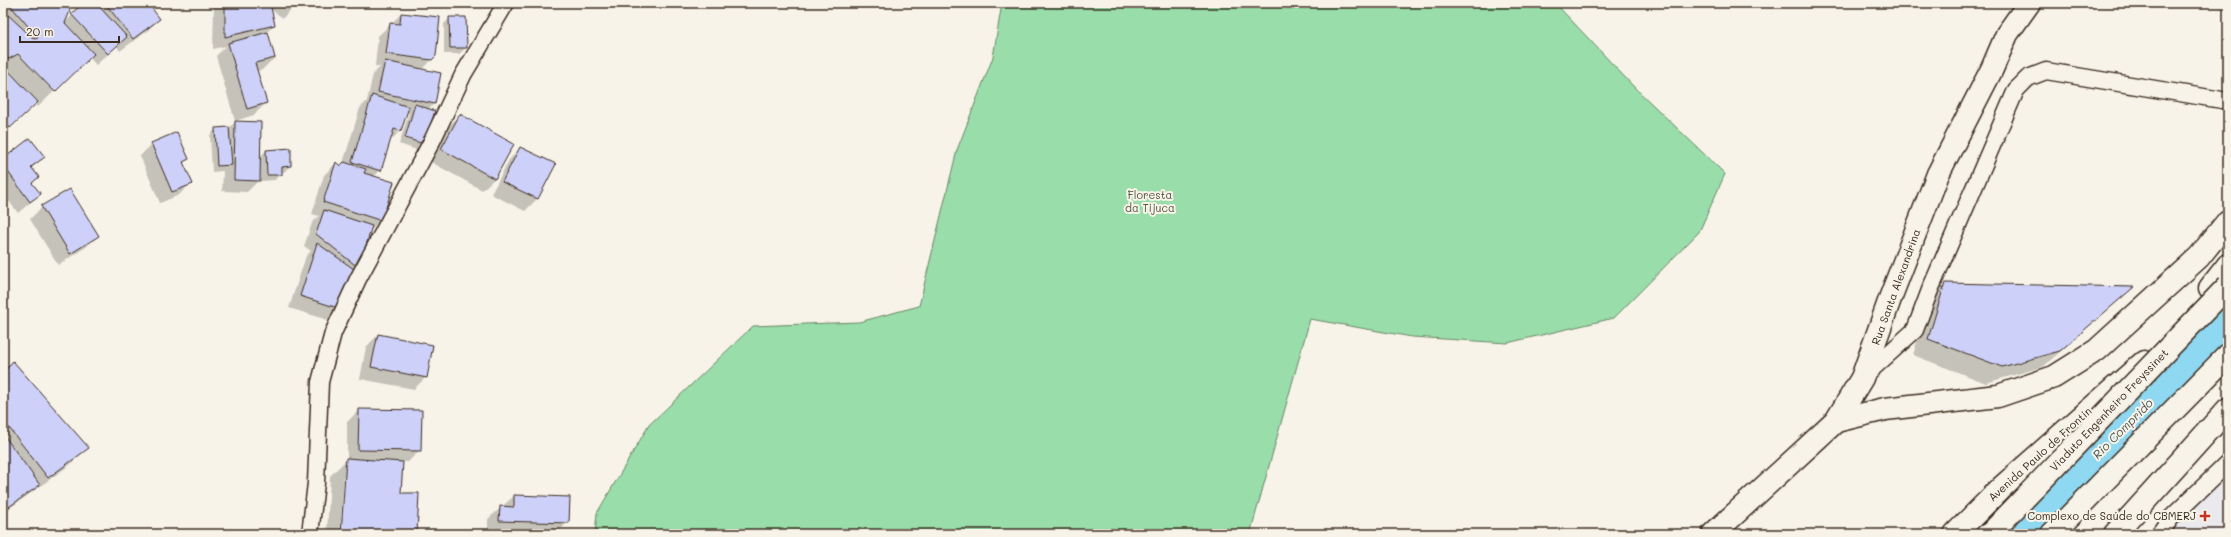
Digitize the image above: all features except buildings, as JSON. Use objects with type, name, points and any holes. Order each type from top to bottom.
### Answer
[{"type":"main road","name":"Rua Santa Alexandrina","points":[[1713,534],[1836,420],[1862,378],[1891,296],[1938,174],[1992,69],[2007,34],[2029,3]]},
{"type":"main road","points":[[1836,420],[1885,409],[1998,396],[2054,376],[2097,350],[2199,257],[2228,221]]},
{"type":"main road","points":[[2228,266],[2219,287],[2228,305]]},
{"type":"main road","name":"Avenida Paulo de Frontin","points":[[1954,534],[2002,487],[2146,360],[2219,287]]},
{"type":"main road","name":"Viaduto Engenheiro Freyssinet","points":[[1990,534],[2219,287]]},
{"type":"main road","points":[[2052,534],[2228,355]]},
{"type":"main road","points":[[2115,534],[2228,409]]},
{"type":"lane","points":[[310,534],[316,484],[320,382],[333,332],[358,279],[432,141],[464,75],[506,3]]},
{"type":"lane","points":[[1862,378],[1915,330],[1930,290],[2016,90],[2028,78],[2046,71],[2228,101]]},
{"type":"lane","points":[[2159,534],[2170,518],[2228,463]]},
{"type":"shaded area","name":"Complexo de Saúde do CBMERJ","points":[[2228,469],[2228,534],[2165,534]]},
{"type":"green space","name":"Floresta da Tijuca","points":[[1002,3],[1555,3],[1633,86],[1725,174],[1699,232],[1614,318],[1507,343],[1412,337],[1310,319],[1250,534],[595,534],[597,513],[649,425],[753,326],[859,322],[919,306],[957,150],[993,57]]},
{"type":"waterway","name":"Rio Comprido","points":[[2018,534],[2228,325]]},
{"type":"place","name":"Complexo de Saúde do CBMERJ","points":[[2205,516]]}]
